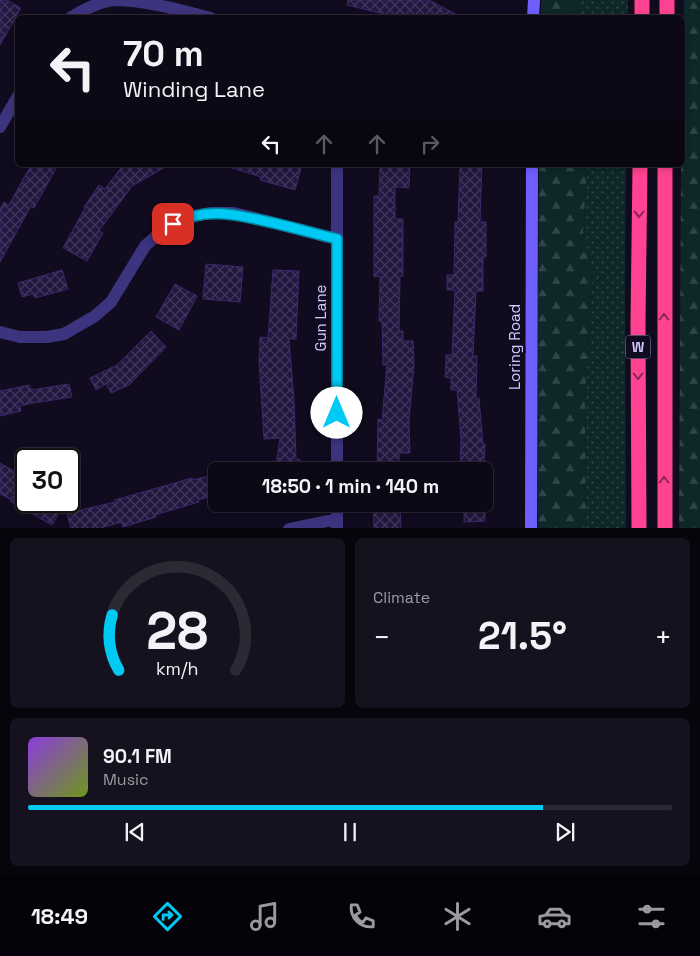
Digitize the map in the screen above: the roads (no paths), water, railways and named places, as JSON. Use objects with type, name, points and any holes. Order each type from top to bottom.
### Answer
[{"type":"highway","points":[[642,0],[642,15]]},
{"type":"highway","points":[[667,0],[667,15]]},
{"type":"highway","name":"W","points":[[639,528],[638,323],[640,167]]},
{"type":"highway","name":"W","points":[[664,528],[665,167]]},
{"type":"street","points":[[75,15],[84,9],[112,0],[147,2],[199,15]]},
{"type":"street","points":[[533,15],[534,0]]},
{"type":"street","points":[[0,126],[15,101]]},
{"type":"street","name":"Gun Lane","points":[[337,167],[337,462]]},
{"type":"street","name":"Loring Road","points":[[531,528],[532,167]]},
{"type":"street","points":[[0,332],[20,337],[47,337],[64,334],[95,316],[111,302],[145,246],[163,230],[183,219],[209,213],[234,213],[337,239]]},
{"type":"street","points":[[289,528],[337,524]]}]
